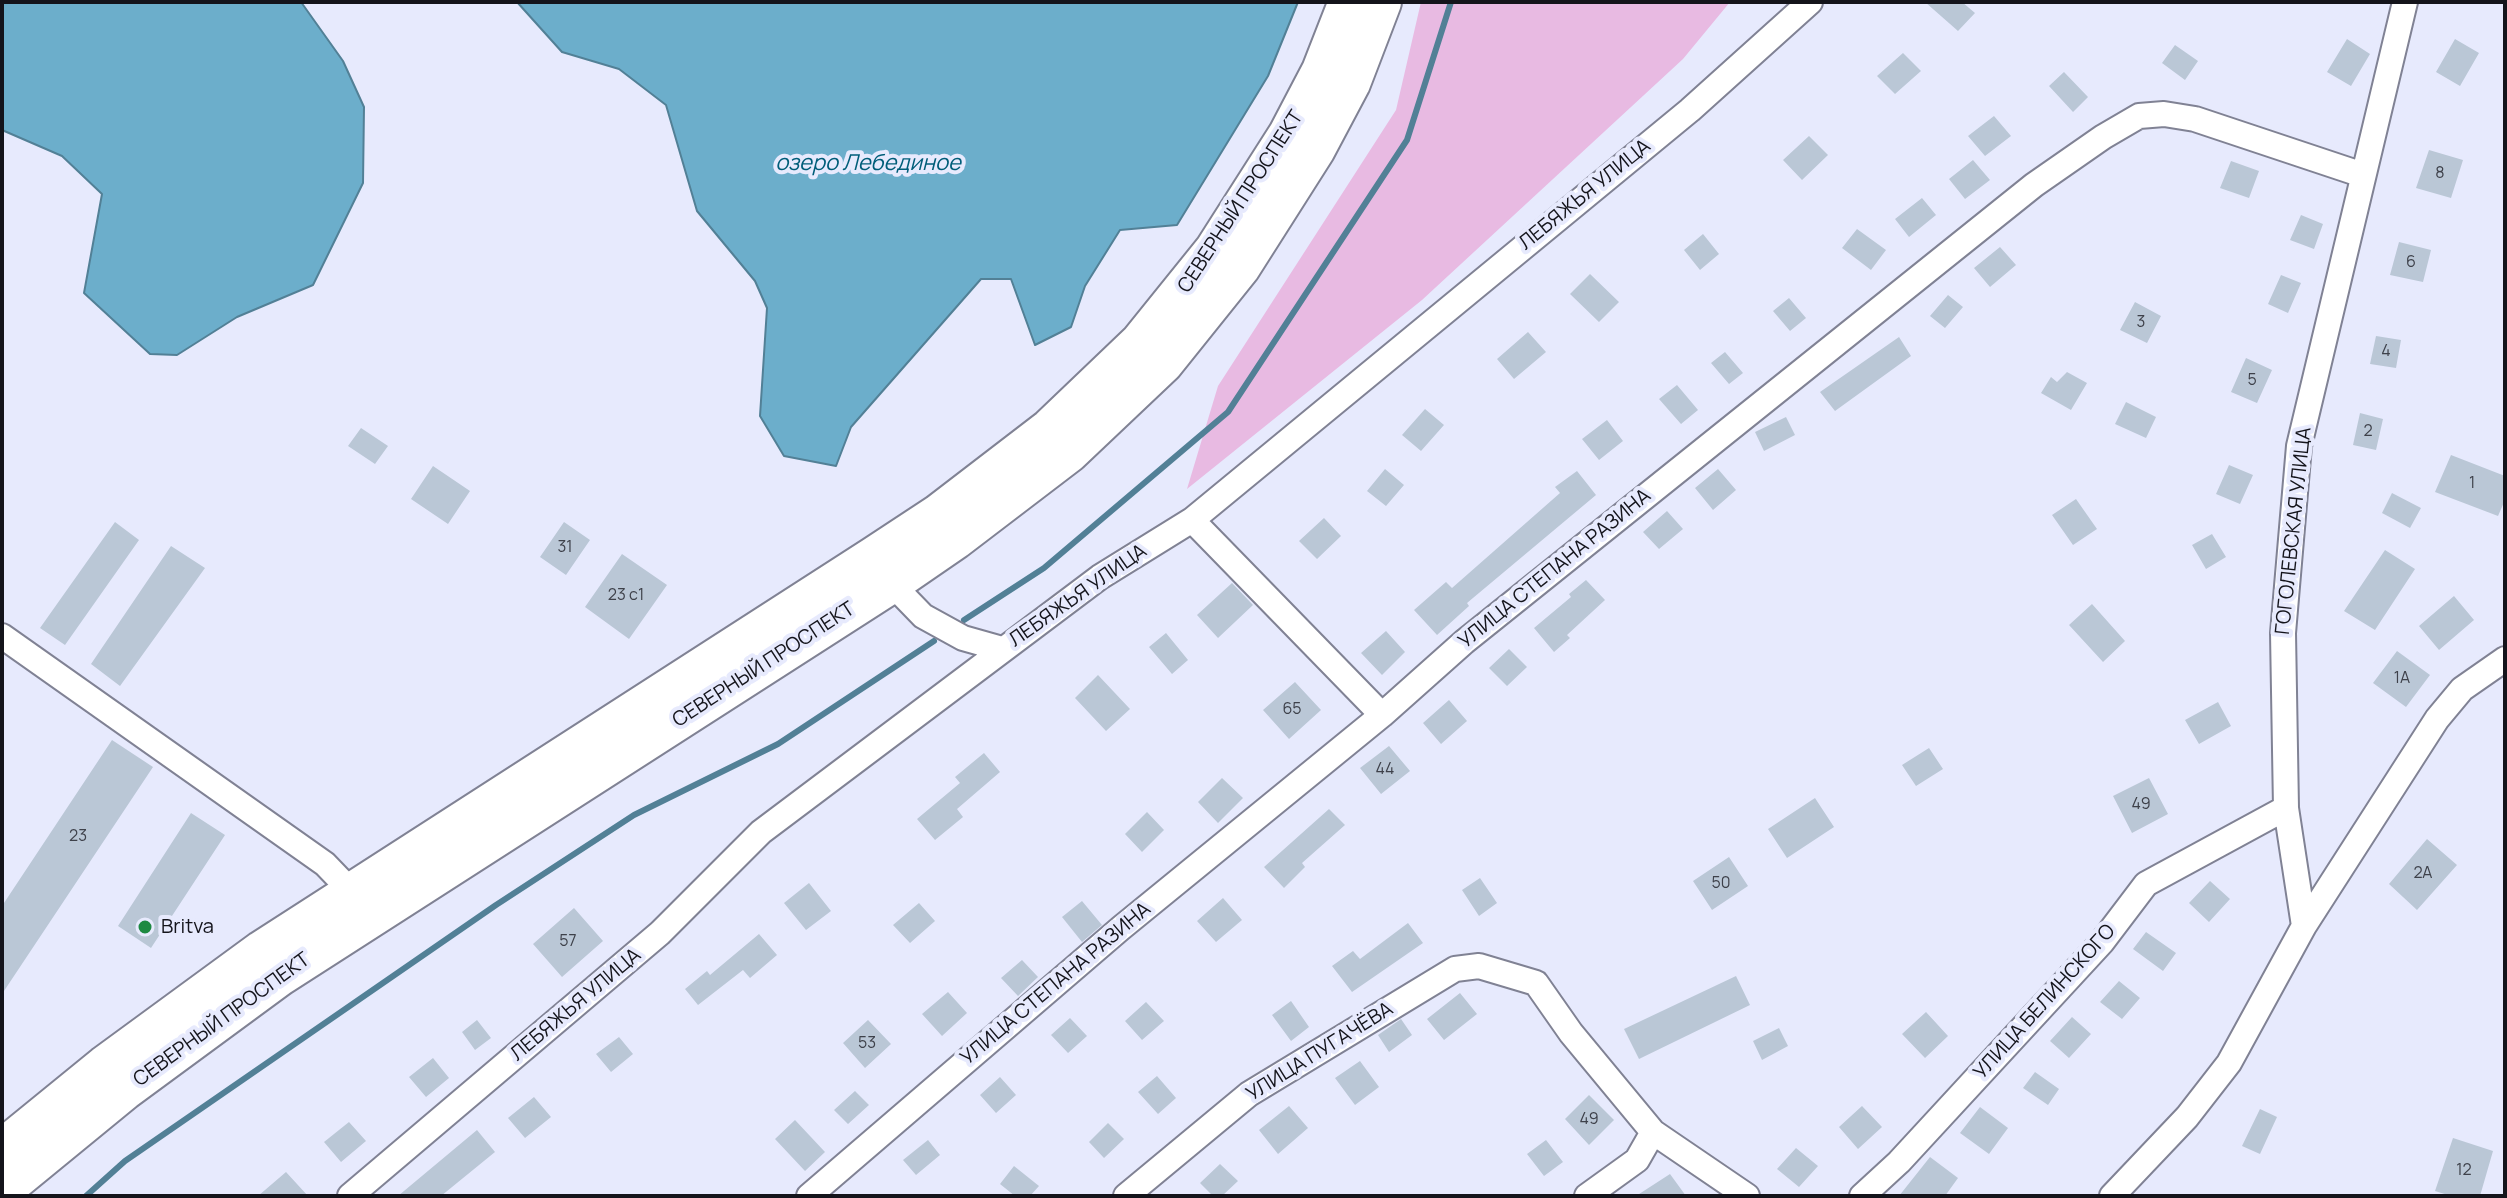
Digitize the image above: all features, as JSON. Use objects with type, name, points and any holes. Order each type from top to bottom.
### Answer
[{"type":"main road","name":"СЕВЕРНЫЙ ПРОСПЕКТ","points":[[2,1150],[183,1008],[351,891],[938,515],[1038,439],[1096,388],[1170,309],[1215,250],[1289,134],[1322,71],[1349,2]]},
{"type":"main road","name":"СЕВЕРНЫЙ ПРОСПЕКТ","points":[[2,1190],[124,1090],[279,976],[891,583],[966,532],[1069,452],[1117,410],[1203,317],[1240,267],[1315,149],[1350,83],[1381,2]]},
{"type":"street","name":"ЛЕБЯЖЬЯ УЛИЦА","points":[[350,1196],[639,952],[761,832],[1100,577],[1192,520],[1690,110],[1810,2]]},
{"type":"street","name":"ГОГОЛЕВСКАЯ УЛИЦА","points":[[2304,926],[2286,808],[2283,633],[2299,446],[2405,2]]},
{"type":"street","name":"УЛИЦА СТЕПАНА РАЗИНА","points":[[809,1196],[1121,928],[1382,715],[1464,642],[2034,185],[2139,116],[2164,114],[2195,119],[2363,175]]},
{"type":"street","points":[[1192,520],[1382,715]]},
{"type":"street","points":[[891,583],[923,616],[963,638],[1002,649]]},
{"type":"street","points":[[2,636],[325,864],[351,891]]},
{"type":"street","points":[[2112,1196],[2187,1117],[2229,1063],[2304,926],[2437,719],[2462,689],[2505,659]]},
{"type":"street","name":"УЛИЦА БЕЛИНСКОГО","points":[[1862,1196],[1899,1162],[2093,952],[2146,884],[2286,808]]},
{"type":"street","name":"УЛИЦА ПУГАЧЁВА","points":[[1126,1196],[1249,1094],[1455,969],[1479,966],[1536,983],[1653,1132]]},
{"type":"street","points":[[1587,1196],[1637,1160],[1653,1132],[1747,1196]]},
{"type":"shaded area","points":[[1421,2],[1730,2],[1683,59],[1422,300],[1187,489],[1218,386],[1396,110]]},
{"type":"water","points":[[2,2],[301,2],[343,61],[364,107],[363,183],[313,285],[237,317],[177,355],[150,354],[84,293],[102,194],[62,156],[2,130]]},
{"type":"water","name":"озеро Лебединое","points":[[517,2],[1298,2],[1268,76],[1177,225],[1120,230],[1085,286],[1071,327],[1035,345],[1011,279],[981,279],[851,427],[836,466],[784,456],[760,416],[767,308],[755,281],[697,211],[666,105],[619,69],[562,52]]},
{"type":"building","points":[[1925,2],[1962,2],[1975,13],[1958,31]]},
{"type":"building","points":[[2347,39],[2370,54],[2351,86],[2327,72]]},
{"type":"building","points":[[2455,39],[2479,53],[2460,86],[2436,72]]},
{"type":"building","points":[[2175,45],[2198,61],[2185,80],[2162,63]]},
{"type":"building","points":[[1903,53],[1921,71],[1895,94],[1877,76]]},
{"type":"building","points":[[2064,72],[2088,97],[2073,112],[2049,86]]},
{"type":"building","points":[[1994,116],[2011,136],[1985,156],[1968,136]]},
{"type":"building","points":[[1809,136],[1828,155],[1802,180],[1783,160]]},
{"type":"building","points":[[2429,150],[2463,160],[2451,198],[2416,188]]},
{"type":"building","points":[[1973,160],[1990,180],[1965,199],[1949,179]]},
{"type":"building","points":[[2231,161],[2259,171],[2249,198],[2220,188]]},
{"type":"building","points":[[1922,198],[1936,215],[1909,237],[1895,219]]},
{"type":"building","points":[[2301,215],[2323,224],[2314,249],[2290,240]]},
{"type":"building","points":[[1857,229],[1886,250],[1871,270],[1842,248]]},
{"type":"building","points":[[1703,234],[1719,254],[1700,270],[1684,250]]},
{"type":"building","points":[[2399,242],[2431,250],[2423,282],[2390,275]]},
{"type":"building","points":[[2000,247],[2016,265],[1990,287],[1974,268]]},
{"type":"building","points":[[1590,274],[1619,302],[1599,322],[1570,294]]},
{"type":"building","points":[[2281,275],[2301,283],[2288,313],[2268,304]]},
{"type":"building","points":[[1948,295],[1963,307],[1945,328],[1930,316]]},
{"type":"building","points":[[1789,298],[1806,318],[1790,331],[1773,311]]},
{"type":"building","points":[[2135,302],[2161,316],[2147,343],[2120,330]]},
{"type":"building","points":[[1528,332],[1546,352],[1514,379],[1497,359]]},
{"type":"building","points":[[2376,336],[2401,340],[2396,368],[2370,364]]},
{"type":"building","points":[[1899,337],[1911,356],[1835,411],[1820,392]]},
{"type":"building","points":[[1725,352],[1743,373],[1729,384],[1711,363]]},
{"type":"building","points":[[2246,358],[2272,370],[2257,403],[2231,392]]},
{"type":"building","points":[[2067,372],[2087,383],[2071,410],[2041,393],[2051,377],[2057,382]]},
{"type":"building","points":[[1677,385],[1698,410],[1681,424],[1659,399]]},
{"type":"building","points":[[2126,402],[2156,417],[2146,438],[2115,424]]},
{"type":"building","points":[[1425,409],[1444,425],[1421,451],[1402,435]]},
{"type":"building","points":[[2360,413],[2383,419],[2376,450],[2353,445]]},
{"type":"building","points":[[1786,417],[1795,435],[1764,451],[1755,432]]},
{"type":"building","points":[[1607,420],[1623,441],[1599,460],[1582,439]]},
{"type":"building","points":[[361,428],[388,446],[375,464],[348,446]]},
{"type":"building","points":[[2451,455],[2505,476],[2505,500],[2498,516],[2435,492]]},
{"type":"building","points":[[2229,465],[2253,475],[2240,504],[2216,494]]},
{"type":"building","points":[[433,466],[470,491],[448,524],[411,499]]},
{"type":"building","points":[[1385,469],[1404,485],[1386,506],[1367,491]]},
{"type":"building","points":[[1718,469],[1736,490],[1713,510],[1695,488]]},
{"type":"building","points":[[1577,471],[1596,495],[1467,603],[1469,606],[1437,635],[1414,610],[1446,582],[1452,588],[1560,493],[1555,487]]},
{"type":"building","points":[[2392,493],[2421,508],[2410,528],[2382,513]]},
{"type":"building","points":[[2076,499],[2097,529],[2073,545],[2052,515]]},
{"type":"building","points":[[1667,511],[1683,529],[1659,549],[1643,532]]},
{"type":"building","points":[[1324,518],[1341,536],[1317,559],[1299,541]]},
{"type":"building","points":[[115,522],[139,540],[65,645],[40,628]]},
{"type":"building","points":[[564,522],[590,540],[566,575],[540,557]]},
{"type":"building","points":[[2212,534],[2226,557],[2206,569],[2192,545]]},
{"type":"building","points":[[171,546],[205,568],[120,686],[91,664]]},
{"type":"building","points":[[2385,550],[2415,569],[2375,630],[2344,611]]},
{"type":"building","points":[[622,554],[667,585],[629,639],[585,607]]},
{"type":"building","points":[[1586,580],[1605,600],[1567,635],[1570,638],[1554,652],[1534,628]]},
{"type":"building","points":[[1232,583],[1253,605],[1218,638],[1197,615]]},
{"type":"building","points":[[2454,596],[2474,620],[2439,650],[2419,626]]},
{"type":"building","points":[[2092,604],[2125,641],[2103,662],[2069,625]]},
{"type":"building","points":[[1386,631],[1405,652],[1382,675],[1361,653]]},
{"type":"building","points":[[1166,633],[1188,660],[1172,674],[1149,647]]},
{"type":"building","points":[[1509,649],[1527,667],[1507,686],[1489,668]]},
{"type":"building","points":[[2397,651],[2430,675],[2406,707],[2373,683]]},
{"type":"building","points":[[1098,675],[1130,709],[1106,731],[1075,698]]},
{"type":"building","points":[[1295,682],[1321,710],[1289,739],[1263,710]]},
{"type":"building","points":[[1449,700],[1467,721],[1441,744],[1423,723]]},
{"type":"building","points":[[2218,702],[2231,726],[2199,744],[2185,720]]},
{"type":"building","points":[[112,740],[153,767],[2,994],[2,906]]},
{"type":"building","points":[[1389,746],[1410,771],[1381,794],[1360,768]]},
{"type":"building","points":[[1929,748],[1943,769],[1916,786],[1902,765]]},
{"type":"building","points":[[984,753],[1000,772],[957,809],[963,817],[935,840],[917,819],[960,783],[955,777]]},
{"type":"building","points":[[1222,778],[1243,798],[1218,823],[1198,802]]},
{"type":"building","points":[[2149,778],[2168,814],[2132,833],[2113,796]]},
{"type":"building","points":[[1815,798],[1834,827],[1787,858],[1768,829]]},
{"type":"building","points":[[1329,809],[1345,825],[1302,863],[1305,867],[1284,888],[1264,867]]},
{"type":"building","points":[[1147,812],[1164,830],[1142,852],[1125,834]]},
{"type":"building","points":[[191,813],[225,835],[151,948],[118,926]]},
{"type":"building","points":[[2427,839],[2457,865],[2417,910],[2389,884]]},
{"type":"building","points":[[1729,857],[1748,886],[1712,910],[1693,881]]},
{"type":"building","points":[[1480,878],[1497,903],[1479,916],[1462,890]]},
{"type":"building","points":[[2210,881],[2230,899],[2209,922],[2189,903]]},
{"type":"building","points":[[809,883],[831,911],[806,930],[784,903]]},
{"type":"building","points":[[1223,898],[1242,920],[1216,942],[1197,921]]},
{"type":"building","points":[[1082,901],[1102,925],[1082,942],[1062,917]]},
{"type":"building","points":[[919,903],[935,921],[910,943],[893,925]]},
{"type":"building","points":[[574,908],[603,941],[562,977],[533,944]]},
{"type":"building","points":[[1408,923],[1423,943],[1352,992],[1332,966],[1353,951],[1360,959]]},
{"type":"building","points":[[2146,932],[2176,953],[2163,971],[2133,949]]},
{"type":"building","points":[[759,934],[777,955],[750,978],[743,970],[698,1005],[685,989],[707,971],[710,975]]},
{"type":"building","points":[[1022,960],[1038,977],[1018,996],[1001,978]]},
{"type":"building","points":[[1736,976],[1750,1005],[1639,1059],[1624,1029]]},
{"type":"building","points":[[2119,981],[2140,998],[2122,1019],[2100,1002]]},
{"type":"building","points":[[948,992],[967,1013],[942,1036],[922,1014]]},
{"type":"building","points":[[1460,993],[1477,1014],[1444,1040],[1427,1019]]},
{"type":"building","points":[[1291,1001],[1309,1027],[1291,1041],[1272,1015]]},
{"type":"building","points":[[1146,1002],[1164,1021],[1142,1040],[1125,1021]]},
{"type":"building","points":[[1926,1012],[1948,1036],[1925,1058],[1902,1034]]},
{"type":"building","points":[[2072,1017],[2091,1034],[2069,1058],[2050,1041]]},
{"type":"building","points":[[1070,1018],[1087,1036],[1068,1053],[1051,1035]]},
{"type":"building","points":[[1401,1019],[1412,1035],[1389,1052],[1378,1035]]},
{"type":"building","points":[[477,1020],[491,1038],[475,1050],[462,1032]]},
{"type":"building","points":[[868,1020],[891,1044],[865,1068],[843,1043]]},
{"type":"building","points":[[1779,1028],[1788,1046],[1762,1060],[1753,1041]]},
{"type":"building","points":[[619,1037],[633,1054],[611,1072],[596,1054]]},
{"type":"building","points":[[433,1058],[449,1078],[426,1097],[409,1077]]},
{"type":"building","points":[[1360,1061],[1379,1087],[1355,1105],[1335,1078]]},
{"type":"building","points":[[2035,1072],[2059,1089],[2048,1105],[2023,1088]]},
{"type":"building","points":[[1157,1076],[1176,1098],[1158,1114],[1138,1092]]},
{"type":"building","points":[[1000,1077],[1016,1095],[996,1113],[980,1095]]},
{"type":"building","points":[[855,1091],[869,1105],[848,1124],[834,1110]]},
{"type":"building","points":[[1589,1095],[1614,1120],[1589,1145],[1565,1119]]},
{"type":"building","points":[[534,1097],[551,1117],[525,1138],[508,1118]]},
{"type":"building","points":[[1289,1106],[1308,1128],[1278,1154],[1259,1130]]},
{"type":"building","points":[[1862,1106],[1882,1127],[1858,1149],[1839,1127]]},
{"type":"building","points":[[1980,1107],[2008,1128],[1989,1154],[1960,1133]]},
{"type":"building","points":[[2260,1109],[2277,1117],[2260,1154],[2242,1146]]},
{"type":"building","points":[[795,1120],[825,1152],[805,1171],[775,1139]]},
{"type":"building","points":[[349,1122],[366,1141],[341,1162],[324,1142]]},
{"type":"building","points":[[1108,1123],[1124,1139],[1104,1158],[1089,1142]]},
{"type":"building","points":[[477,1130],[495,1152],[441,1196],[398,1196]]},
{"type":"building","points":[[2453,1138],[2493,1151],[2480,1196],[2451,1196],[2435,1191]]},
{"type":"building","points":[[928,1140],[940,1155],[916,1175],[903,1160]]},
{"type":"building","points":[[1546,1140],[1563,1162],[1544,1176],[1527,1154]]},
{"type":"building","points":[[1796,1148],[1818,1166],[1799,1187],[1777,1169]]},
{"type":"building","points":[[1930,1157],[1958,1178],[1945,1196],[1899,1196]]},
{"type":"building","points":[[1220,1164],[1238,1181],[1222,1196],[1213,1196],[1200,1183]]},
{"type":"building","points":[[1014,1166],[1039,1186],[1030,1196],[1015,1196],[1000,1184]]},
{"type":"building","points":[[286,1172],[308,1196],[258,1196]]},
{"type":"building","points":[[1670,1174],[1686,1196],[1636,1196]]},
{"type":"waterway","points":[[964,620],[1044,568],[1228,412],[1407,140],[1451,2]]},
{"type":"waterway","points":[[86,1196],[125,1161],[496,905],[634,815],[778,744],[934,641]]},
{"type":"place","name":"Britva","points":[[145,927]]}]
